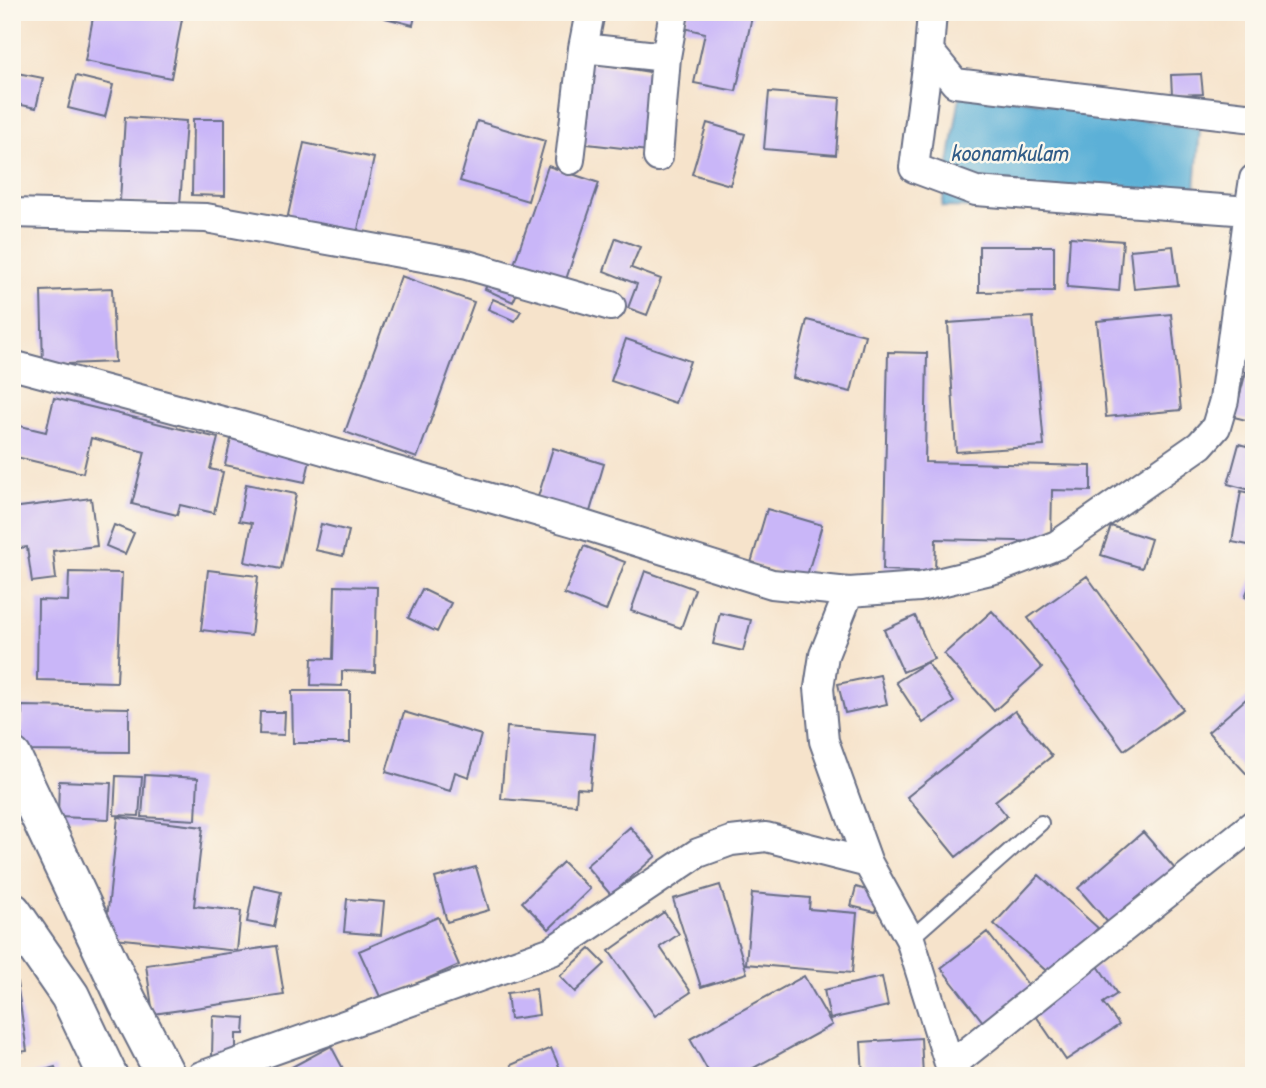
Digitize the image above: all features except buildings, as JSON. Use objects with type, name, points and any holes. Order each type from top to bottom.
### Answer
[{"type":"main road","points":[[12,757],[127,1001],[166,1076]]},
{"type":"main road","points":[[12,912],[70,996],[108,1076]]},
{"type":"street","points":[[570,160],[583,48],[590,12]]},
{"type":"street","points":[[658,157],[666,57],[674,12]]},
{"type":"street","points":[[932,12],[914,168],[976,191],[1251,212]]},
{"type":"street","points":[[583,48],[666,57]]},
{"type":"street","points":[[929,51],[955,83],[1254,118]]},
{"type":"street","points":[[12,365],[278,436],[584,525],[772,584],[849,592],[920,587],[995,569],[1057,545],[1209,436],[1216,427],[1224,400],[1254,179]]},
{"type":"street","points":[[12,213],[206,218],[467,265],[611,306]]},
{"type":"street","points":[[849,592],[824,655],[820,688],[824,741],[868,863],[910,939],[952,1071],[1254,824]]},
{"type":"street","points":[[201,1076],[533,960],[552,951],[698,853],[724,843],[766,836],[868,863]]},
{"type":"lane","points":[[910,939],[1041,823]]},
{"type":"water","name":"koonamkulam","points":[[961,90],[1200,129],[1193,212],[942,207]]}]
